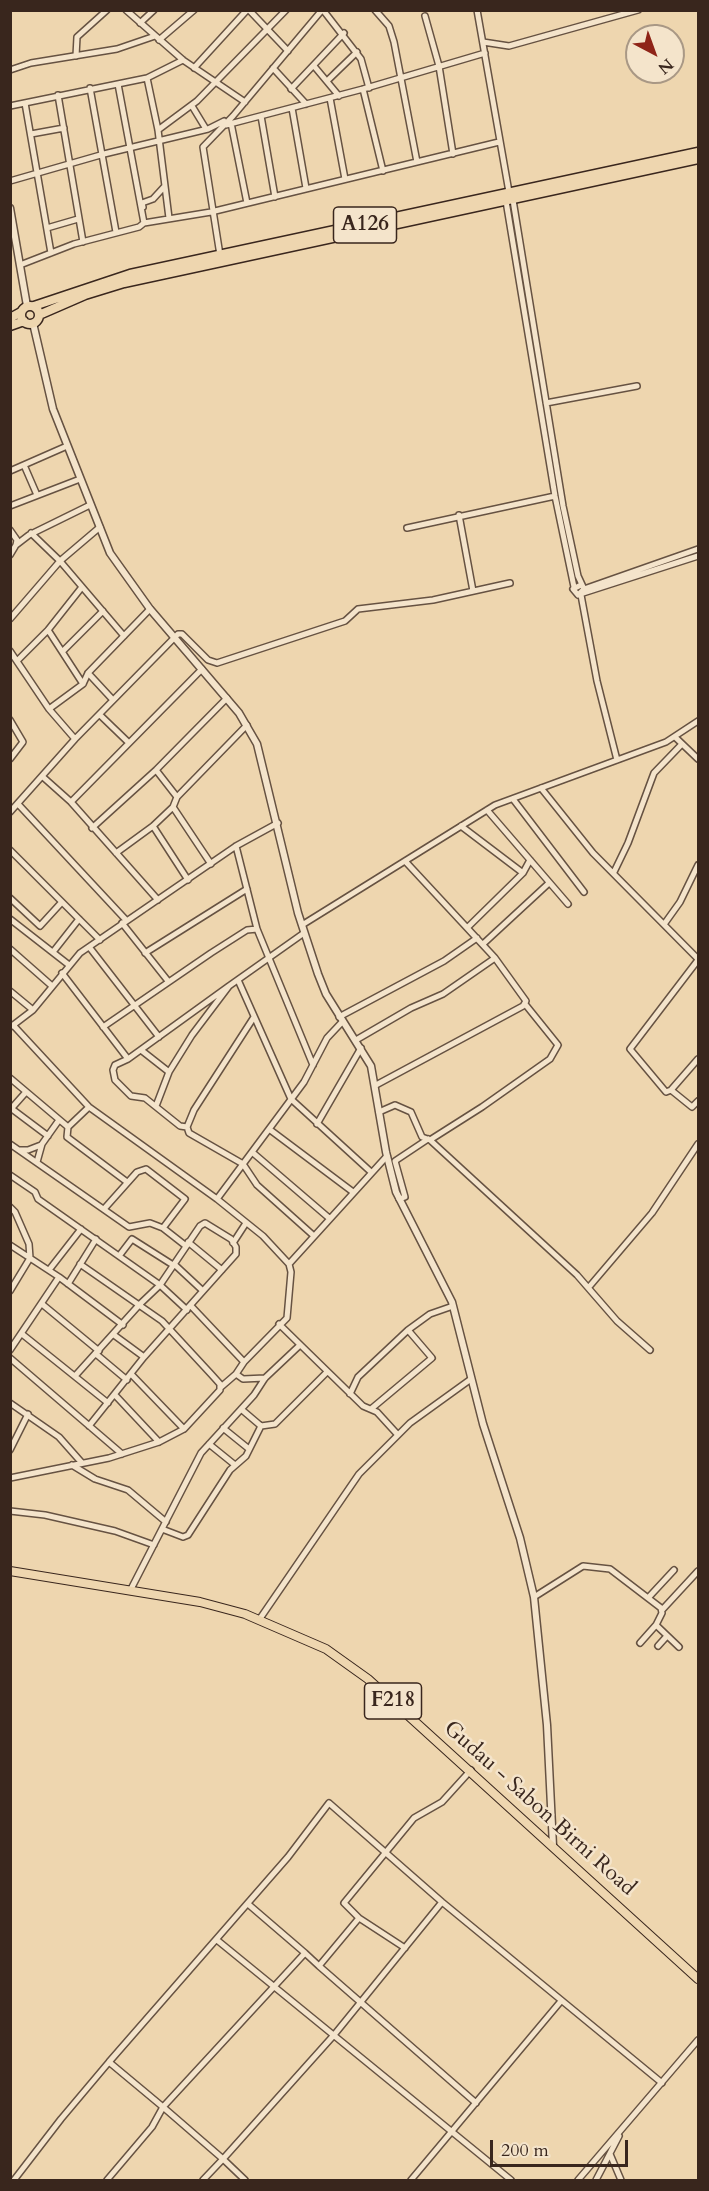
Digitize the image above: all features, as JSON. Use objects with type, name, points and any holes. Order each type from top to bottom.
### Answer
[{"type":"highway","name":"A126","points":[[28,322],[85,295],[124,283],[509,198],[699,152]]},
{"type":"highway","name":"A126","points":[[10,318],[28,308],[112,279],[220,255],[699,159]]},
{"type":"highway","points":[[28,308],[39,315]]},
{"type":"highway","points":[[10,326],[28,322],[28,308]]},
{"type":"main road","name":"Gudau - Sabon Birni Road","points":[[10,1571],[200,1602],[259,1620],[326,1649],[352,1667],[471,1770],[699,1978]]},
{"type":"street","points":[[76,56],[77,37],[107,10]]},
{"type":"street","points":[[126,10],[183,60],[245,102]]},
{"type":"street","points":[[140,23],[154,10]]},
{"type":"street","points":[[10,70],[31,63],[117,49],[157,38],[194,10]]},
{"type":"street","points":[[194,68],[248,10],[288,51]]},
{"type":"street","points":[[158,130],[192,106],[286,10]]},
{"type":"street","points":[[220,255],[202,147],[234,116],[323,10],[344,33],[357,52],[365,70],[366,88],[383,171]]},
{"type":"street","points":[[375,10],[389,26],[402,76],[417,162]]},
{"type":"street","points":[[477,10],[582,604],[617,760]]},
{"type":"street","points":[[483,42],[509,45],[638,10]]},
{"type":"street","points":[[425,16],[439,66],[453,154]]},
{"type":"street","points":[[291,88],[344,33]]},
{"type":"street","points":[[327,81],[357,52]]},
{"type":"street","points":[[223,125],[339,96],[485,53]]},
{"type":"street","points":[[10,106],[147,78],[183,60]]},
{"type":"street","points":[[314,66],[339,96]]},
{"type":"street","points":[[273,68],[306,104]]},
{"type":"street","points":[[147,78],[158,130],[169,218]]},
{"type":"street","points":[[118,84],[144,223]]},
{"type":"street","points":[[90,88],[104,154],[116,232]]},
{"type":"street","points":[[58,95],[83,242]]},
{"type":"street","points":[[330,98],[345,179]]},
{"type":"street","points":[[25,103],[51,254]]},
{"type":"street","points":[[192,106],[206,129]]},
{"type":"street","points":[[292,108],[306,188]]},
{"type":"street","points":[[10,181],[130,147],[206,129],[234,116]]},
{"type":"street","points":[[261,116],[275,197]]},
{"type":"street","points":[[231,123],[247,203]]},
{"type":"street","points":[[31,134],[64,128]]},
{"type":"street","points":[[20,265],[83,242],[133,229],[144,223],[212,212],[499,142]]},
{"type":"street","points":[[144,223],[142,203],[162,191],[165,184]]},
{"type":"street","points":[[509,198],[555,496],[574,587],[581,591],[699,556]]},
{"type":"street","points":[[10,208],[28,308]]},
{"type":"street","points":[[47,228],[78,219]]},
{"type":"street","points":[[28,322],[48,396],[90,505],[115,561],[150,609],[227,698],[247,725],[257,744],[304,933],[326,994],[371,1066],[387,1156],[399,1199],[453,1306],[471,1378],[520,1538],[534,1597],[547,1725],[553,1846]]},
{"type":"street","points":[[546,403],[637,386]]},
{"type":"street","points":[[10,471],[67,446]]},
{"type":"street","points":[[24,465],[37,495]]},
{"type":"street","points":[[10,506],[80,479]]},
{"type":"street","points":[[407,528],[555,496]]},
{"type":"street","points":[[10,555],[16,545],[32,534],[90,505]]},
{"type":"street","points":[[459,515],[473,591]]},
{"type":"street","points":[[10,619],[60,561],[100,527]]},
{"type":"street","points":[[10,530],[17,540],[16,545]]},
{"type":"street","points":[[32,534],[60,561],[124,636]]},
{"type":"street","points":[[581,591],[592,585],[699,549]]},
{"type":"street","points":[[578,576],[592,585]]},
{"type":"street","points":[[10,812],[113,700],[182,634],[208,660],[217,663],[345,621],[358,609],[433,600],[510,583]]},
{"type":"street","points":[[18,660],[48,630],[82,587]]},
{"type":"street","points":[[49,709],[83,684],[88,673],[150,609]]},
{"type":"street","points":[[63,651],[102,611]]},
{"type":"street","points":[[48,630],[83,684]]},
{"type":"street","points":[[10,651],[49,709],[75,740]]},
{"type":"street","points":[[71,802],[202,669]]},
{"type":"street","points":[[88,673],[113,700]]},
{"type":"street","points":[[92,828],[156,770],[227,698]]},
{"type":"street","points":[[100,715],[128,742]]},
{"type":"street","points":[[10,720],[22,742],[10,759]]},
{"type":"street","points":[[302,925],[487,810],[675,737],[699,721]]},
{"type":"street","points":[[116,853],[153,826],[173,807],[177,798],[247,725]]},
{"type":"street","points":[[675,737],[699,759]]},
{"type":"street","points":[[614,872],[628,843],[654,772],[682,744]]},
{"type":"street","points":[[156,770],[177,798]]},
{"type":"street","points":[[43,777],[71,802],[158,900]]},
{"type":"street","points":[[541,788],[594,853],[699,959],[630,1049],[664,1090],[671,1090],[692,1107],[699,1101]]},
{"type":"street","points":[[513,799],[585,892]]},
{"type":"street","points":[[18,804],[124,922],[168,981]]},
{"type":"street","points":[[173,807],[211,864]]},
{"type":"street","points":[[487,810],[568,904]]},
{"type":"street","points":[[278,823],[236,846],[80,953],[33,1010],[12,1026],[89,1107],[217,1199],[289,1264]]},
{"type":"street","points":[[153,826],[188,880]]},
{"type":"street","points":[[461,826],[523,873]]},
{"type":"street","points":[[236,846],[257,929],[313,1065]]},
{"type":"street","points":[[10,850],[100,940]]},
{"type":"street","points":[[468,927],[523,873],[530,860]]},
{"type":"street","points":[[399,1199],[405,1197],[395,1161],[482,1107],[550,1059],[558,1045],[525,1004],[525,999],[495,958],[405,861]]},
{"type":"street","points":[[665,923],[677,908],[699,865]]},
{"type":"street","points":[[483,944],[549,883]]},
{"type":"street","points":[[145,953],[247,889]]},
{"type":"street","points":[[10,898],[40,926],[61,903]]},
{"type":"street","points":[[10,919],[69,965]]},
{"type":"street","points":[[52,952],[79,919]]},
{"type":"street","points":[[103,1027],[168,981],[248,930],[257,929]]},
{"type":"street","points":[[187,1127],[180,1126],[145,1098],[131,1096],[115,1080],[115,1065],[141,1050],[304,933]]},
{"type":"street","points":[[217,1199],[291,1099],[327,1038],[341,1019],[444,961],[477,938]]},
{"type":"street","points":[[90,948],[159,1037]]},
{"type":"street","points":[[10,949],[52,987]]},
{"type":"street","points":[[356,1040],[411,1008],[443,994],[495,958]]},
{"type":"street","points":[[62,973],[128,1059]]},
{"type":"street","points":[[237,980],[291,1099],[371,1172]]},
{"type":"street","points":[[156,1106],[170,1072],[203,1018],[229,986]]},
{"type":"street","points":[[10,991],[33,1010]]},
{"type":"street","points":[[376,1085],[525,1004]]},
{"type":"street","points":[[254,1017],[194,1110],[187,1127],[189,1133],[243,1164],[257,1185],[314,1236]]},
{"type":"street","points":[[317,1124],[361,1048]]},
{"type":"street","points":[[141,1050],[170,1072]]},
{"type":"street","points":[[671,1090],[699,1059]]},
{"type":"street","points":[[12,1082],[68,1127]]},
{"type":"street","points":[[26,1092],[11,1110],[48,1136]]},
{"type":"street","points":[[379,1112],[395,1105],[408,1111],[422,1137],[429,1139],[589,1287],[617,1321],[651,1350]]},
{"type":"street","points":[[89,1107],[68,1127],[67,1137],[126,1182]]},
{"type":"street","points":[[19,1150],[37,1148],[59,1120]]},
{"type":"street","points":[[269,1129],[353,1192]]},
{"type":"street","points":[[10,1144],[129,1227],[147,1222],[163,1228],[222,1270]]},
{"type":"street","points":[[36,1162],[42,1144]]},
{"type":"street","points":[[589,1287],[652,1213],[699,1144]]},
{"type":"street","points":[[252,1152],[329,1218]]},
{"type":"street","points":[[10,1478],[122,1454],[159,1443],[184,1430],[220,1387],[236,1374],[244,1362],[289,1313],[289,1264],[387,1156]]},
{"type":"street","points":[[104,1209],[126,1182],[141,1169],[146,1169],[185,1199],[163,1228]]},
{"type":"street","points":[[10,1176],[35,1192],[38,1199],[189,1308],[244,1362]]},
{"type":"street","points":[[10,1208],[15,1212],[29,1244],[30,1258],[11,1288]]},
{"type":"street","points":[[75,1376],[160,1285],[187,1244],[205,1223],[218,1229],[233,1243],[236,1254],[171,1330],[144,1357],[89,1426]]},
{"type":"street","points":[[233,1243],[246,1223]]},
{"type":"street","points":[[49,1270],[61,1251],[81,1229]]},
{"type":"street","points":[[68,1284],[96,1239]]},
{"type":"street","points":[[119,1256],[132,1239],[173,1265],[203,1291]]},
{"type":"street","points":[[10,1245],[59,1277],[123,1325]]},
{"type":"street","points":[[80,1264],[140,1304],[171,1330],[220,1387]]},
{"type":"street","points":[[10,1350],[59,1277]]},
{"type":"street","points":[[42,1304],[97,1353],[129,1377],[184,1430]]},
{"type":"street","points":[[350,1394],[358,1377],[408,1330],[430,1314],[453,1306]]},
{"type":"street","points":[[279,1324],[350,1394],[364,1407],[371,1409],[398,1435]]},
{"type":"street","points":[[371,1409],[432,1358],[408,1330]]},
{"type":"street","points":[[22,1334],[108,1403]]},
{"type":"street","points":[[114,1335],[144,1357]]},
{"type":"street","points":[[10,1337],[17,1341]]},
{"type":"street","points":[[130,1591],[201,1453],[241,1409],[265,1378],[300,1346]]},
{"type":"street","points":[[10,1358],[122,1454]]},
{"type":"street","points":[[241,1409],[261,1426],[275,1424],[327,1372]]},
{"type":"street","points":[[236,1374],[243,1379],[265,1378]]},
{"type":"street","points":[[259,1620],[350,1486],[398,1435],[471,1378]]},
{"type":"street","points":[[115,1395],[159,1443]]},
{"type":"street","points":[[10,1402],[59,1437],[82,1462]]},
{"type":"street","points":[[10,1450],[28,1414]]},
{"type":"street","points":[[162,1529],[183,1537],[188,1535],[235,1465],[246,1456],[261,1426]]},
{"type":"street","points":[[223,1428],[249,1449]]},
{"type":"street","points":[[209,1444],[235,1465]]},
{"type":"street","points":[[72,1465],[95,1479],[128,1490],[166,1522]]},
{"type":"street","points":[[10,1511],[45,1515],[115,1531],[154,1545]]},
{"type":"street","points":[[534,1597],[585,1565],[612,1570],[662,1610]]},
{"type":"street","points":[[648,1598],[674,1570]]},
{"type":"street","points":[[640,1643],[656,1625],[662,1610],[699,1571]]},
{"type":"street","points":[[656,1625],[679,1647]]},
{"type":"street","points":[[658,1646],[667,1636]]},
{"type":"street","points":[[405,1948],[359,1918],[344,1903],[379,1864],[385,1853],[414,1818],[442,1802],[471,1770]]},
{"type":"street","points":[[14,2181],[61,2119],[109,2062],[288,1857],[328,1803],[442,1902],[662,2083]]},
{"type":"street","points":[[203,2181],[334,2035],[442,1902]]},
{"type":"street","points":[[248,1904],[476,2103]]},
{"type":"street","points":[[319,1966],[359,1918]]},
{"type":"street","points":[[217,1940],[511,2181]]},
{"type":"street","points":[[107,2181],[152,2127],[163,2108],[305,1953]]},
{"type":"street","points":[[411,2181],[561,2001]]},
{"type":"street","points":[[578,2181],[699,2040]]},
{"type":"street","points":[[109,2062],[223,2159],[245,2181]]},
{"type":"street","points":[[596,2181],[622,2129]]},
{"type":"street","points":[[610,2154],[621,2181]]}]
